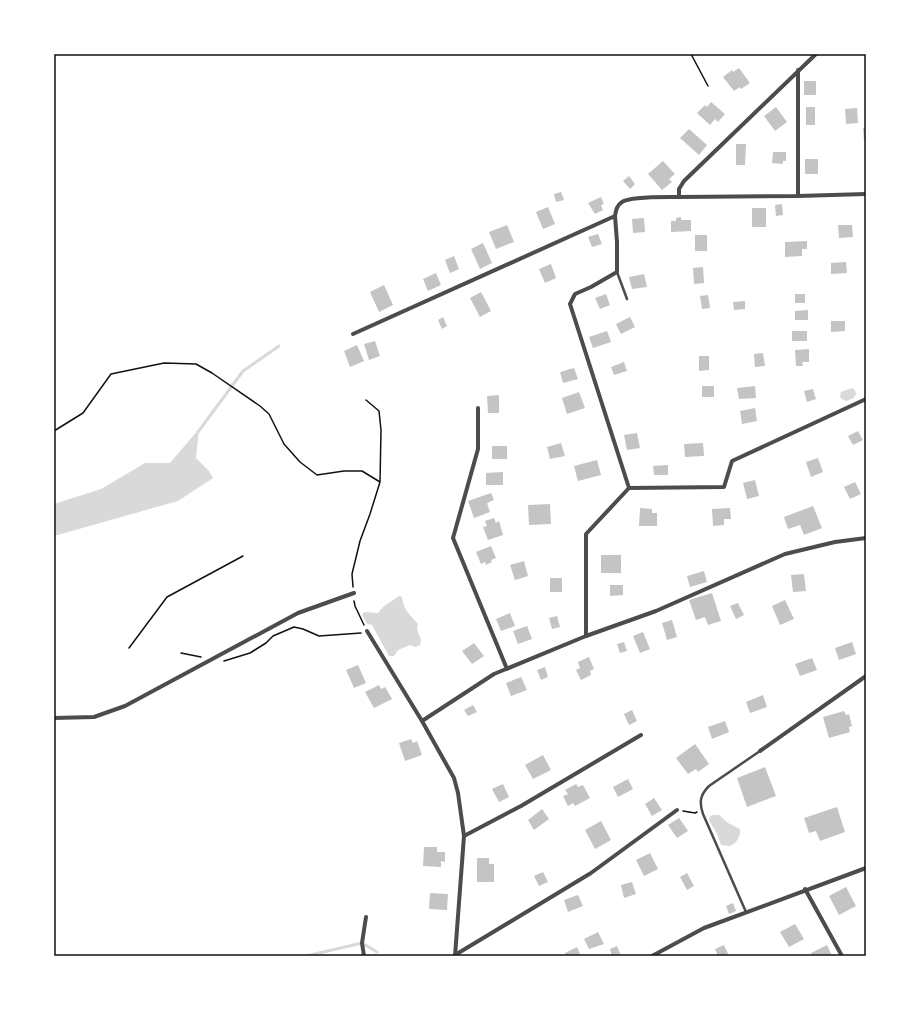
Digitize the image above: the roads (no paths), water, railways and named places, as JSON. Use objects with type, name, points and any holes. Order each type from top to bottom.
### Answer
[{"type":"street","points":[[679,197],[679,189],[684,181],[816,54]]},
{"type":"street","points":[[798,70],[798,196]]},
{"type":"street","points":[[629,488],[570,304],[575,294],[591,287],[616,272],[616,208],[623,202],[632,199],[866,194]]},
{"type":"street","points":[[353,334],[615,216]]},
{"type":"street","points":[[586,636],[586,534],[629,488],[724,487],[732,461],[866,399]]},
{"type":"street","points":[[478,408],[478,449],[453,538],[507,669]]},
{"type":"street","points":[[422,721],[494,674],[586,636],[656,611],[785,554],[835,542],[866,538]]},
{"type":"street","points":[[54,718],[94,717],[125,706],[298,613],[354,593]]},
{"type":"street","points":[[367,631],[422,721],[454,778],[458,793],[464,836],[455,955]]},
{"type":"street","points":[[760,751],[866,676]]},
{"type":"street","points":[[464,836],[522,806],[641,735]]},
{"type":"street","points":[[455,955],[591,873],[677,810]]},
{"type":"street","points":[[652,956],[704,928],[866,868]]},
{"type":"street","points":[[805,890],[842,956]]},
{"type":"street","points":[[364,956],[362,943],[366,917]]},
{"type":"lane","points":[[616,272],[627,299]]},
{"type":"lane","points":[[746,912],[700,805],[701,796],[709,786],[760,751]]},
{"type":"waterway","points":[[198,432],[243,371],[279,346]]},
{"type":"waterway","points":[[306,956],[362,943],[377,952]]}]
